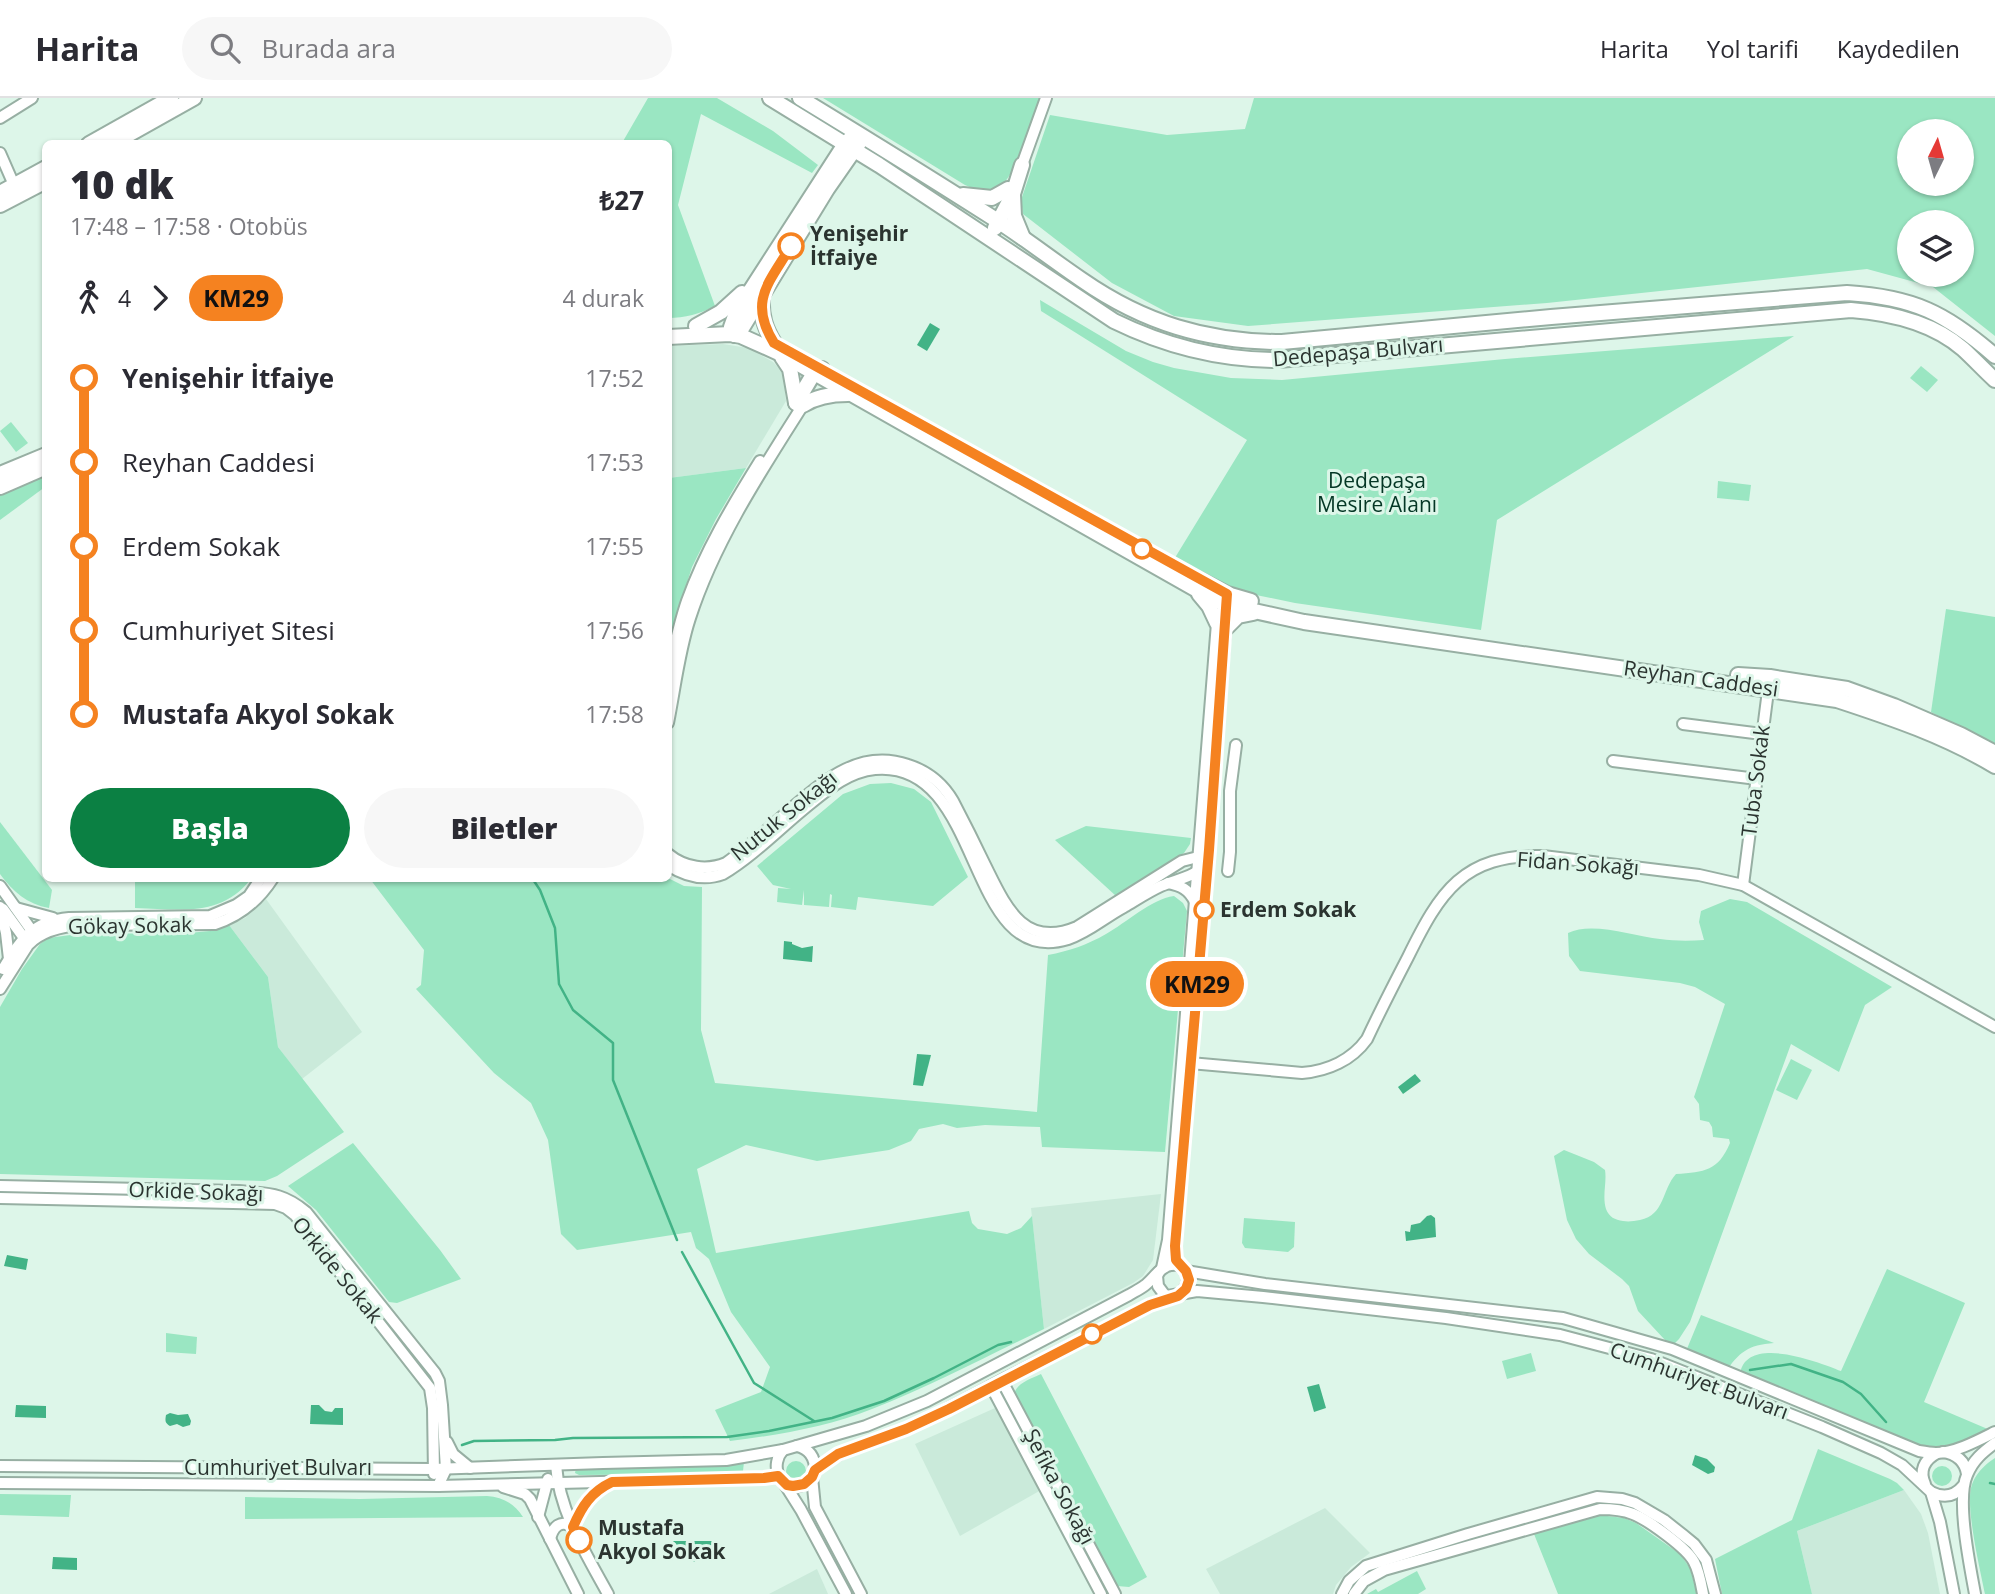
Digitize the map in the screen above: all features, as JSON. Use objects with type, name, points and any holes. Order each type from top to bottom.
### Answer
[{"type":"main road","points":[[96,140],[171,98]]},
{"type":"main road","points":[[119,140],[194,98]]},
{"type":"main road","name":"Dedepaşa Bulvarı","points":[[770,98],[879,165],[1114,321],[1161,342],[1208,355],[1278,360],[1851,310],[1879,312],[1908,319],[1934,330],[1962,348],[1995,380]]},
{"type":"main road","name":"Dedepaşa Bulvarı","points":[[800,98],[995,219],[1082,280],[1133,311],[1178,328],[1239,341],[1282,342],[1847,293],[1884,296],[1928,309],[1966,333],[1995,356]]},
{"type":"main road","points":[[672,337],[736,330],[762,294],[827,189],[835,170],[830,148],[809,122]]},
{"type":"main road","points":[[736,330],[736,313],[758,277],[850,147],[860,141],[860,134]]},
{"type":"main road","points":[[835,170],[857,165],[879,165]]},
{"type":"main road","points":[[984,236],[995,228],[995,219],[1022,165]]},
{"type":"main road","points":[[0,193],[42,170]]},
{"type":"main road","points":[[0,205],[42,183]]},
{"type":"main road","points":[[954,194],[992,198],[1010,192]]},
{"type":"main road","points":[[1010,192],[1014,216],[1023,238]]},
{"type":"main road","points":[[696,326],[729,305],[758,277]]},
{"type":"main road","points":[[762,294],[762,315],[767,332],[790,369],[799,404]]},
{"type":"main road","points":[[672,328],[696,326],[736,330],[776,348],[1224,600],[1221,626]]},
{"type":"main road","points":[[799,404],[819,373]]},
{"type":"main road","name":"Reyhan Caddesi","points":[[819,373],[850,394],[1190,586],[1257,612],[1329,626],[1769,683],[1847,689],[1950,730],[1995,753]]},
{"type":"main road","points":[[799,404],[828,395],[850,394]]},
{"type":"main road","points":[[0,474],[42,457]]},
{"type":"main road","points":[[0,487],[42,469]]},
{"type":"main road","points":[[1190,586],[1206,601],[1221,626]]},
{"type":"main road","name":"Reyhan Caddesi","points":[[1224,600],[1425,632],[1753,677],[1882,715],[1947,740],[1995,766]]},
{"type":"main road","points":[[1221,626],[1238,617],[1257,612]]},
{"type":"street","points":[[0,118],[32,98]]},
{"type":"street","points":[[1022,165],[1046,98]]},
{"type":"street","points":[[0,153],[14,186]]},
{"type":"street","points":[[672,659],[687,602],[709,551],[735,502],[799,404]]},
{"type":"street","points":[[672,703],[685,636],[707,574],[799,404]]},
{"type":"street","points":[[1203,860],[1209,850],[1221,626]]},
{"type":"street","points":[[1197,872],[1168,1240],[1156,1282],[1164,1294],[1175,1296],[1182,1293],[1188,1285],[1184,1269],[1176,1260],[1175,1246],[1221,626]]},
{"type":"street","name":"Tuba Sokak","points":[[1743,885],[1769,683]]},
{"type":"street","points":[[1683,724],[1762,734]]},
{"type":"street","points":[[1228,871],[1230,790],[1236,745]]},
{"type":"street","name":"Nutuk Sokağı","points":[[672,857],[681,863],[699,867],[726,863],[825,780],[857,764],[880,760],[897,761],[914,767],[935,779],[944,788],[1007,908],[1024,925],[1036,930],[1059,933],[1077,927],[1182,860],[1203,860],[1197,872],[1168,883],[1068,939],[1050,941],[1024,936],[1005,920],[997,909],[942,799],[925,783],[895,771],[881,769],[854,774],[831,786],[723,874],[697,877],[672,867]]},
{"type":"street","points":[[1613,761],[1757,779]]},
{"type":"street","points":[[1209,850],[1230,852]]},
{"type":"street","name":"Fidan Sokağı","points":[[1190,1063],[1302,1073],[1318,1072],[1348,1058],[1367,1038],[1437,902],[1462,877],[1478,867],[1499,859],[1518,856],[1543,856],[1699,875],[1743,885],[1995,1027]]},
{"type":"street","name":"Gökay Sokak","points":[[0,975],[9,959],[41,924],[56,919],[210,916],[249,896],[258,882]]},
{"type":"street","name":"Gökay Sokak","points":[[0,989],[29,936],[66,926],[215,924],[248,907],[270,882]]},
{"type":"street","points":[[1168,883],[1185,888],[1195,902]]},
{"type":"street","points":[[0,886],[16,908],[29,936]]},
{"type":"street","points":[[0,906],[29,936]]},
{"type":"street","points":[[0,906],[9,959]]},
{"type":"street","points":[[16,908],[56,919]]},
{"type":"street","name":"Orkide Sokağı","points":[[0,1186],[69,1194],[239,1191],[277,1195],[294,1202],[435,1373],[440,1385],[446,1469]]},
{"type":"street","name":"Orkide Sokak","points":[[0,1198],[69,1194],[275,1203],[286,1208],[304,1226],[428,1384],[432,1394],[433,1469],[438,1486]]},
{"type":"street","points":[[1161,1270],[1172,1265],[1184,1269]]},
{"type":"street","name":"Cumhuriyet Bulvarı","points":[[1184,1269],[1218,1278],[1563,1318],[1665,1347],[1910,1449],[1940,1453]]},
{"type":"street","name":"Cumhuriyet Bulvarı","points":[[0,1466],[446,1469],[726,1460],[783,1450],[866,1426],[927,1401],[1129,1295],[1145,1286],[1161,1270]]},
{"type":"street","points":[[1264,1297],[1265,1284]]},
{"type":"street","name":"Cumhuriyet Bulvarı","points":[[0,1483],[105,1486],[438,1486],[780,1478],[787,1485],[799,1486],[838,1454],[906,1429],[1150,1305],[1197,1291],[1389,1311],[1550,1333],[1658,1362],[1881,1453],[1912,1473],[1929,1489]]},
{"type":"street","points":[[1388,1298],[1389,1311]]},
{"type":"street","points":[[1658,1362],[1665,1347]]},
{"type":"street","name":"Şefika Sokağı","points":[[986,1369],[1115,1594]]},
{"type":"street","name":"Şefika Sokağı","points":[[996,1384],[1101,1594]]},
{"type":"street","points":[[444,1430],[453,1454],[470,1468]]},
{"type":"street","points":[[1954,1594],[1940,1522],[1929,1489],[1923,1481],[1923,1467],[1931,1457],[1973,1443],[1995,1432]]},
{"type":"street","points":[[409,1469],[424,1460],[433,1437]]},
{"type":"street","points":[[1929,1489],[1944,1496],[1957,1492],[1978,1456],[1995,1443]]},
{"type":"street","points":[[797,1446],[808,1450],[812,1455],[815,1507],[862,1594]]},
{"type":"street","points":[[783,1450],[776,1461],[776,1472],[801,1510],[846,1594]]},
{"type":"street","points":[[1940,1453],[1951,1453],[1962,1461],[1968,1555],[1975,1594]]},
{"type":"street","points":[[538,1517],[556,1465]]},
{"type":"street","points":[[438,1486],[446,1469]]},
{"type":"street","points":[[573,1527],[590,1496],[612,1482]]},
{"type":"street","points":[[551,1483],[608,1594]]},
{"type":"street","points":[[491,1484],[525,1494],[530,1499],[578,1594]]},
{"type":"street","points":[[1354,1594],[1364,1581],[1384,1570],[1597,1497],[1622,1499],[1648,1509],[1694,1544],[1706,1560],[1715,1594]]},
{"type":"street","points":[[1342,1594],[1349,1581],[1366,1566],[1600,1509],[1622,1510],[1643,1519],[1684,1549],[1696,1564],[1703,1594]]},
{"type":"street","points":[[550,1539],[556,1526],[566,1523],[573,1527]]},
{"type":"shaded area","points":[[930,323],[940,329],[927,351],[917,345]]},
{"type":"shaded area","points":[[723,344],[748,348],[773,362],[781,370],[786,401],[746,468],[672,478],[672,346]]},
{"type":"shaded area","points":[[266,899],[362,1032],[302,1079],[278,1047],[268,977],[229,925],[245,918]]},
{"type":"shaded area","points":[[784,941],[802,948],[813,946],[812,962],[783,959]]},
{"type":"shaded area","points":[[917,1054],[931,1055],[923,1086],[913,1085]]},
{"type":"shaded area","points":[[1415,1074],[1421,1081],[1403,1094],[1398,1087]]},
{"type":"shaded area","points":[[1161,1194],[1153,1260],[1143,1276],[1044,1329],[1031,1208]]},
{"type":"shaded area","points":[[1431,1215],[1435,1218],[1436,1237],[1406,1241],[1405,1231],[1410,1232],[1411,1225],[1420,1223]]},
{"type":"shaded area","points":[[7,1255],[28,1259],[26,1270],[4,1266]]},
{"type":"shaded area","points":[[1319,1384],[1326,1408],[1314,1412],[1307,1387]]},
{"type":"shaded area","points":[[16,1405],[46,1406],[46,1418],[15,1417]]},
{"type":"shaded area","points":[[311,1405],[319,1405],[325,1411],[332,1412],[335,1408],[343,1408],[343,1425],[310,1424]]},
{"type":"shaded area","points":[[995,1408],[1041,1490],[960,1536],[915,1444]]},
{"type":"shaded area","points":[[188,1414],[190,1425],[170,1426],[166,1423],[166,1415]]},
{"type":"shaded area","points":[[1695,1455],[1707,1459],[1715,1467],[1714,1472],[1708,1474],[1692,1465]]},
{"type":"shaded area","points":[[1904,1490],[1921,1514],[1928,1533],[1940,1594],[1812,1594],[1797,1531]]},
{"type":"shaded area","points":[[1325,1508],[1370,1553],[1351,1567],[1336,1585],[1333,1594],[1220,1594],[1206,1569]]},
{"type":"shaded area","points":[[673,1541],[716,1541],[694,1562]]},
{"type":"shaded area","points":[[53,1557],[77,1558],[77,1570],[52,1569]]},
{"type":"shaded area","points":[[817,1569],[828,1594],[769,1594]]},
{"type":"green space","points":[[648,98],[717,98],[773,131],[818,165],[812,173],[701,114],[678,205],[715,306],[698,313],[672,318],[672,140],[624,140]]},
{"type":"green space","points":[[823,98],[1040,98],[1011,173],[1004,183],[989,192],[965,185]]},
{"type":"green space","points":[[1254,98],[1995,98],[1995,336],[1933,287],[1974,287],[1974,210],[1897,210],[1897,277],[1867,269],[1547,303],[1248,326],[1174,316],[1112,283],[1023,214],[1021,200],[1050,115],[1167,135],[1245,129]]},
{"type":"green space","name":"Dedepaşa Mesire Alanı","points":[[1040,300],[1126,351],[1174,368],[1231,378],[1282,380],[1794,336],[1497,520],[1481,630],[1256,595],[1222,584],[1173,561],[1247,440],[1041,311]]},
{"type":"green space","points":[[1921,366],[1938,380],[1927,392],[1910,378]]},
{"type":"green space","points":[[11,422],[28,443],[16,452],[0,431]]},
{"type":"green space","points":[[746,468],[692,567],[672,630],[672,478]]},
{"type":"green space","points":[[42,475],[42,489],[0,520],[0,494]]},
{"type":"green space","points":[[1718,481],[1751,485],[1749,501],[1717,498]]},
{"type":"green space","points":[[1946,609],[1995,617],[1995,745],[1931,712]]},
{"type":"green space","points":[[891,783],[914,789],[931,802],[968,877],[933,906],[858,897],[856,910],[831,907],[830,894],[829,907],[804,905],[804,890],[802,905],[777,902],[778,888],[791,889],[773,885],[757,866],[843,794],[870,784]]},
{"type":"green space","points":[[0,822],[42,877],[42,882],[46,882],[52,890],[49,908],[34,904],[21,896],[0,874]]},
{"type":"green space","points":[[1086,826],[1191,838],[1184,853],[1116,896],[1055,840]]},
{"type":"green space","points":[[672,880],[684,886],[702,887],[701,1030],[715,1083],[1037,1112],[1048,955],[1092,941],[1148,906],[1174,896],[1183,903],[1187,911],[1165,1152],[1042,1147],[1040,1127],[985,1125],[957,1128],[943,1124],[919,1129],[911,1141],[889,1150],[817,1161],[746,1145],[697,1169],[716,1253],[969,1211],[972,1223],[978,1229],[1007,1234],[1021,1228],[1032,1216],[1044,1329],[916,1391],[855,1415],[802,1430],[730,1441],[715,1410],[761,1392],[770,1367],[731,1312],[709,1259],[696,1248],[691,1232],[577,1250],[561,1234],[548,1140],[531,1103],[494,1073],[416,989],[421,985],[424,950],[372,882]]},
{"type":"green space","points":[[135,882],[248,882],[226,900],[213,906],[183,910],[135,908]]},
{"type":"green space","points":[[1730,899],[1747,902],[1892,987],[1865,1005],[1839,1072],[1791,1044],[1690,1322],[1673,1345],[1666,1345],[1665,1340],[1638,1311],[1629,1286],[1589,1254],[1576,1239],[1567,1220],[1554,1156],[1564,1150],[1594,1162],[1605,1170],[1606,1209],[1613,1218],[1620,1221],[1640,1220],[1654,1213],[1676,1174],[1703,1171],[1715,1165],[1730,1143],[1729,1139],[1713,1137],[1709,1122],[1700,1120],[1699,1104],[1694,1097],[1725,1004],[1695,987],[1680,983],[1580,971],[1569,956],[1568,933],[1589,928],[1665,940],[1704,940],[1699,922],[1701,911]]},
{"type":"green space","points":[[229,925],[268,977],[278,1047],[344,1132],[265,1181],[0,1174],[0,1007],[40,944],[48,938],[78,934],[188,933],[210,931]]},
{"type":"green space","points":[[1791,1059],[1812,1070],[1797,1100],[1776,1090]]},
{"type":"green space","points":[[353,1143],[461,1279],[397,1303],[389,1302],[316,1210],[288,1186]]},
{"type":"green space","points":[[1244,1218],[1295,1222],[1294,1247],[1288,1252],[1245,1248],[1242,1243]]},
{"type":"green space","points":[[1887,1269],[1965,1303],[1924,1402],[1990,1430],[1950,1447],[1929,1449],[1740,1374],[1745,1362],[1755,1355],[1769,1353],[1801,1357],[1841,1371]]},
{"type":"green space","points":[[1701,1315],[1774,1343],[1745,1351],[1725,1373],[1684,1356]]},
{"type":"green space","points":[[166,1333],[197,1337],[196,1354],[166,1352]]},
{"type":"green space","points":[[1531,1353],[1536,1371],[1507,1379],[1502,1361]]},
{"type":"green space","points":[[1041,1374],[1147,1577],[1129,1587],[1117,1586],[1014,1396],[1020,1385]]},
{"type":"green space","points":[[1818,1449],[1890,1479],[1904,1490],[1797,1531],[1812,1594],[1722,1594],[1715,1559],[1792,1520]]},
{"type":"green space","points":[[1995,1458],[1995,1594],[1985,1594],[1974,1540],[1970,1498],[1972,1483],[1977,1475]]},
{"type":"green space","points":[[796,1461],[803,1464],[806,1471],[803,1478],[796,1481],[789,1478],[786,1471],[789,1464]]},
{"type":"green space","points":[[744,1462],[743,1471],[701,1474],[575,1473],[576,1468]]},
{"type":"green space","points":[[1942,1466],[1949,1469],[1952,1476],[1949,1483],[1942,1486],[1935,1483],[1932,1476],[1935,1469]]},
{"type":"green space","points":[[0,1494],[71,1495],[69,1517],[0,1515]]},
{"type":"green space","points":[[487,1496],[508,1502],[523,1517],[245,1519],[245,1497],[360,1499]]},
{"type":"green space","points":[[1599,1515],[1624,1518],[1636,1523],[1680,1554],[1690,1568],[1697,1594],[1558,1594],[1534,1534]]},
{"type":"green space","points":[[1417,1571],[1426,1589],[1418,1594],[1367,1594],[1376,1589],[1378,1592]]},
{"type":"waterway","points":[[535,882],[555,928],[559,984],[573,1010],[613,1043],[613,1080],[677,1240]]},
{"type":"waterway","points":[[682,1252],[754,1383],[814,1421]]},
{"type":"waterway","points":[[462,1445],[474,1441],[573,1438],[727,1437],[769,1431],[832,1418],[884,1401],[998,1345],[1011,1342]]},
{"type":"waterway","points":[[1750,1370],[1791,1364],[1843,1382],[1861,1394],[1886,1422]]},
{"type":"waterway","points":[[1990,1483],[1995,1484]]},
{"type":"bus line","name":"KM29","points":[[579,1540],[573,1527],[580,1510],[602,1486],[612,1482],[778,1476],[787,1485],[799,1486],[809,1481],[815,1470],[838,1454],[906,1429],[1150,1305],[1178,1296],[1186,1289],[1189,1280],[1186,1271],[1176,1260],[1175,1246],[1209,850],[1227,594],[774,343],[767,332],[762,315],[762,294],[791,246]]},
{"type":"place","name":"Yenişehir İtfaiye","points":[[791,246]]},
{"type":"place","name":"Erdem Sokak","points":[[1204,910]]},
{"type":"place","name":"Mustafa Akyol Sokak","points":[[579,1540]]}]
